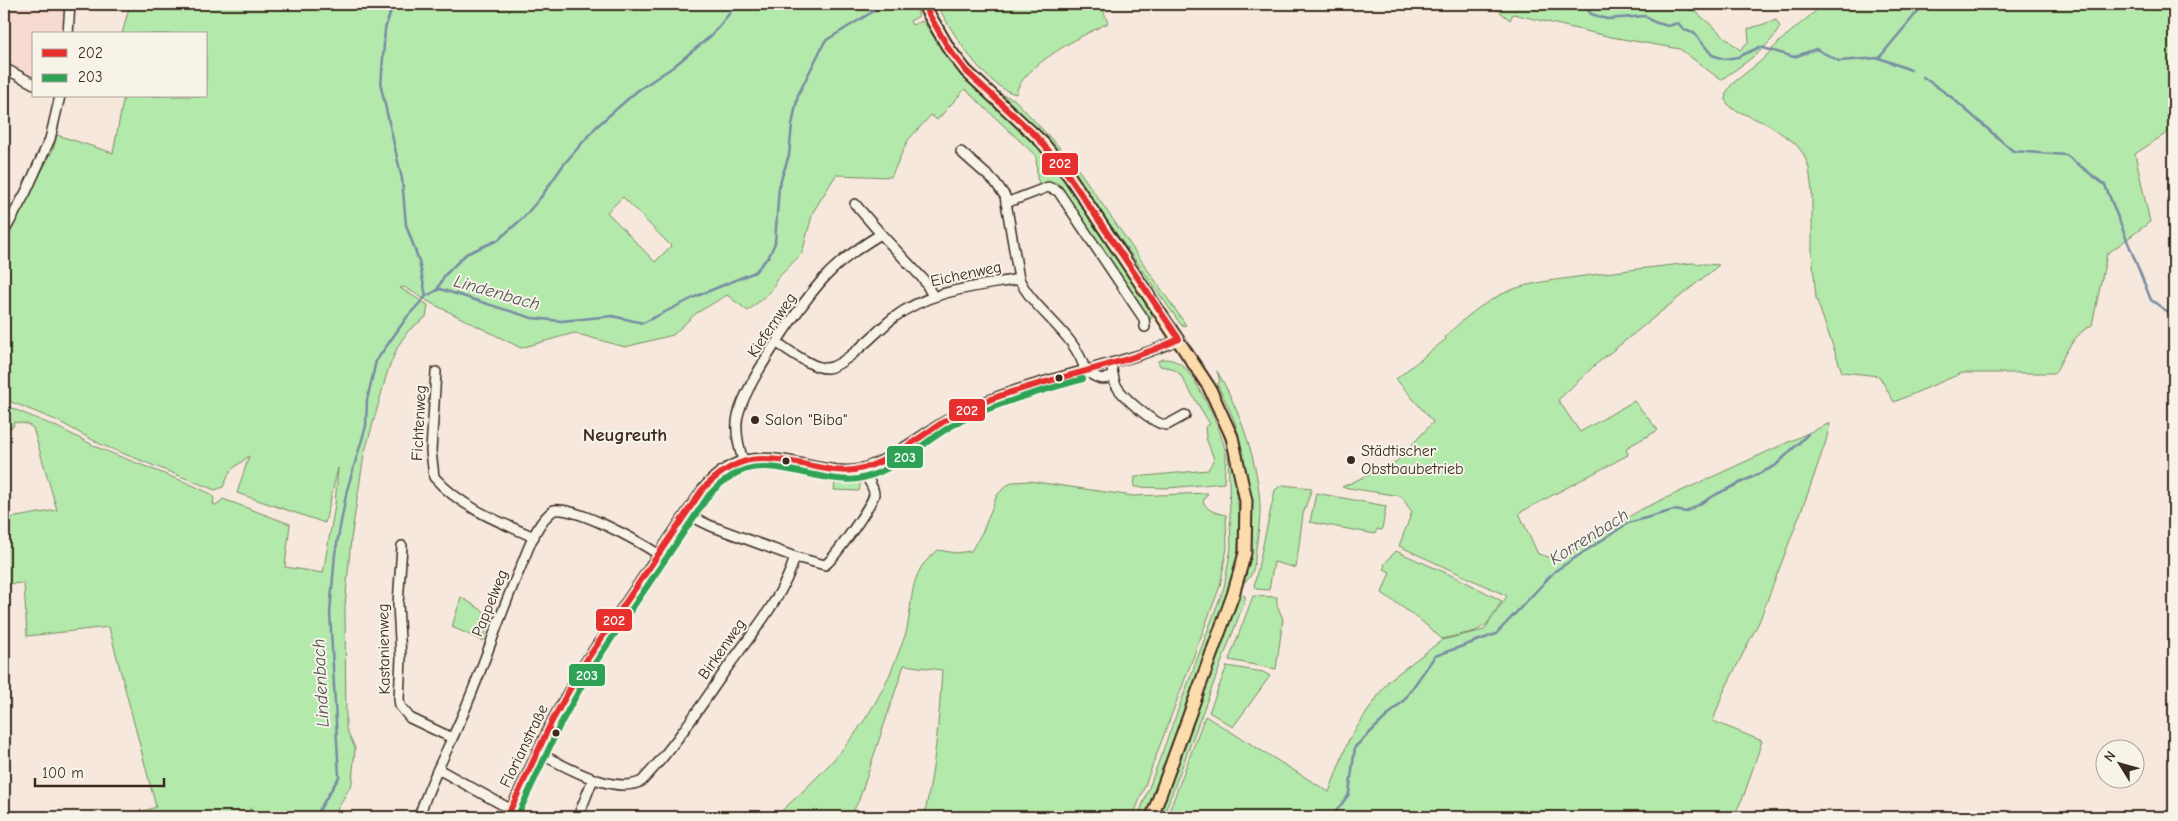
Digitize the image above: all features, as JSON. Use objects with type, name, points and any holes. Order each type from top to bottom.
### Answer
[{"type":"main road","points":[[923,4],[949,49],[966,71],[1035,135],[1062,166],[1179,339],[1209,387],[1232,437],[1246,501],[1245,553],[1234,595],[1152,817]]},
{"type":"street","points":[[68,32],[70,4]]},
{"type":"street","points":[[4,68],[32,83]]},
{"type":"street","points":[[4,232],[26,192],[50,139],[60,98]]},
{"type":"street","points":[[961,152],[1000,187],[1006,203],[1019,279]]},
{"type":"street","points":[[1006,203],[1048,187],[1058,191],[1144,319],[1145,327]]},
{"type":"street","points":[[856,204],[924,280],[933,296]]},
{"type":"street","name":"Kiefernweg","points":[[743,460],[737,434],[739,410],[754,380],[807,299],[826,276],[853,252],[881,234]]},
{"type":"street","name":"Eichenweg","points":[[777,343],[817,367],[829,368],[843,361],[893,318],[933,296],[1019,279],[1024,289],[1075,349],[1085,370]]},
{"type":"street","name":"Florianstraße","points":[[508,813],[558,710],[589,656],[686,514],[714,476],[728,466],[743,460],[763,457],[847,471],[873,466],[938,425],[975,406],[1035,384],[1144,355],[1179,339]]},
{"type":"street","points":[[1111,363],[1115,383],[1126,396],[1158,423],[1167,425],[1185,415]]},
{"type":"street","points":[[1085,370],[1101,379],[1106,379],[1113,375]]},
{"type":"street","name":"Fichtenweg","points":[[436,372],[431,451],[434,476],[472,506],[496,520],[534,537]]},
{"type":"street","points":[[686,514],[711,526],[822,566],[829,563],[873,500],[874,490],[864,474],[863,468]]},
{"type":"street","name":"Pappelweg","points":[[419,817],[468,703],[502,611],[534,537],[550,512],[558,509],[565,510],[624,535],[658,554]]},
{"type":"street","name":"Kastanienweg","points":[[402,546],[398,604],[401,658],[400,706],[410,718],[452,738]]},
{"type":"street","name":"Birkenweg","points":[[537,752],[593,779],[630,785],[642,781],[745,643],[785,581],[795,557]]},
{"type":"street","points":[[438,769],[508,813]]},
{"type":"street","points":[[578,817],[593,779]]},
{"type":"shaded area","points":[[4,4],[64,4],[63,32],[32,32],[32,76],[4,60]]},
{"type":"green space","points":[[130,4],[914,4],[919,16],[910,21],[912,25],[923,21],[965,78],[1052,162],[1147,304],[1153,317],[1149,320],[1146,318],[1138,302],[1060,185],[1055,182],[1040,185],[1037,178],[1036,156],[965,89],[937,120],[931,115],[908,140],[891,177],[836,175],[813,212],[802,253],[777,279],[771,291],[748,311],[727,295],[695,314],[673,335],[625,347],[574,333],[521,348],[431,303],[404,287],[400,288],[428,305],[426,317],[408,331],[398,346],[388,370],[364,455],[351,539],[345,606],[346,728],[355,748],[352,783],[333,817],[254,817],[250,807],[253,817],[125,817],[156,807],[109,627],[27,636],[24,583],[7,584],[4,569],[4,519],[57,510],[33,428],[27,424],[14,422],[13,427],[4,428],[4,405],[57,427],[101,449],[190,484],[211,494],[214,498],[213,504],[217,505],[223,499],[290,524],[285,567],[323,573],[335,505],[338,468],[325,523],[237,493],[249,456],[231,470],[223,487],[215,490],[102,445],[58,421],[4,399],[4,240],[53,150],[57,135],[113,153],[124,98],[208,98],[208,32],[123,32]],"holes":[[[623,197],[671,246],[655,262],[607,212]]]},
{"type":"green space","points":[[937,4],[1101,4],[1108,23],[1054,52],[1029,73],[1020,84],[1016,94],[993,81],[981,70],[960,42]]},
{"type":"green space","points":[[1490,4],[1629,4],[1695,11],[1740,50],[1749,41],[1748,29],[1776,20],[1780,27],[1769,43],[1721,80],[1680,49],[1611,37],[1513,14],[1510,20]]},
{"type":"green space","points":[[1824,4],[2174,4],[2174,128],[2135,154],[2150,222],[2107,254],[2092,325],[2074,340],[2055,373],[1962,373],[1894,402],[1879,376],[1842,372],[1816,298],[1812,253],[1812,191],[1809,168],[1804,155],[1796,144],[1785,136],[1769,125],[1731,108],[1725,100],[1726,93],[1732,84],[1762,60],[1781,40]]},
{"type":"green space","points":[[1000,94],[1014,99],[1073,162],[1186,325],[1182,326],[1055,147]]},
{"type":"green space","points":[[1692,263],[1719,265],[1595,365],[1558,400],[1580,432],[1634,401],[1658,430],[1626,448],[1628,455],[1519,513],[1538,554],[1557,559],[1642,509],[1830,423],[1826,441],[1808,493],[1759,622],[1723,693],[1713,721],[1762,741],[1744,795],[1735,814],[1736,817],[1167,817],[1205,716],[1329,792],[1349,739],[1388,681],[1442,640],[1484,630],[1507,596],[1399,546],[1412,512],[1401,496],[1342,487],[1396,462],[1433,422],[1396,379],[1446,339],[1445,337],[1471,314],[1508,291],[1552,280]]},
{"type":"green space","points":[[1169,359],[1184,367],[1210,409],[1221,435],[1226,455],[1224,483],[1168,488],[1134,487],[1135,477],[1208,470],[1214,459],[1206,438],[1205,427],[1210,424],[1179,373],[1171,368],[1160,366],[1158,361]]},
{"type":"green space","points":[[1217,371],[1233,402],[1247,438],[1259,492],[1260,519],[1255,562],[1248,580],[1244,582],[1250,544],[1250,506],[1246,468],[1231,412],[1217,384],[1220,382]]},
{"type":"green space","points":[[1205,391],[1221,424],[1234,468],[1240,524],[1236,571],[1213,639],[1146,817],[1138,817],[1224,587],[1231,548],[1228,450],[1221,426]]},
{"type":"green space","points":[[857,474],[862,476],[859,491],[834,490],[835,483],[857,481]]},
{"type":"green space","points":[[1029,481],[1133,496],[1208,493],[1203,501],[1207,507],[1215,512],[1226,515],[1227,548],[1220,586],[1133,817],[924,817],[936,744],[942,670],[904,665],[859,800],[850,817],[775,817],[839,753],[866,718],[878,698],[906,633],[915,582],[924,564],[938,550],[956,553],[971,551],[983,531],[997,495],[1013,482]]},
{"type":"green space","points":[[1282,485],[1312,488],[1303,514],[1296,568],[1274,562],[1269,590],[1256,589],[1254,586],[1275,490]]},
{"type":"green space","points":[[1316,493],[1386,506],[1382,530],[1377,529],[1375,534],[1310,522]]},
{"type":"green space","points":[[1396,551],[1460,579],[1502,601],[1487,624],[1476,631],[1442,639],[1419,619],[1382,593],[1390,572],[1384,569],[1385,563]]},
{"type":"green space","points":[[1242,595],[1245,596],[1245,600],[1163,817],[1156,817],[1238,598]]},
{"type":"green space","points":[[1253,596],[1277,597],[1277,605],[1283,619],[1276,669],[1229,660]]},
{"type":"green space","points":[[461,597],[491,616],[483,641],[452,627]]},
{"type":"green space","points":[[1227,666],[1263,672],[1270,676],[1233,727],[1209,712]]},
{"type":"waterway","points":[[393,4],[385,29],[381,87],[402,179],[406,225],[419,261],[426,296]]},
{"type":"waterway","points":[[437,290],[444,276],[466,254],[498,240],[523,218],[541,197],[564,164],[596,127],[637,91],[673,67],[712,35],[737,4]]},
{"type":"waterway","name":"Lindenbach","points":[[315,817],[339,777],[330,612],[335,554],[347,490],[366,426],[367,400],[376,361],[407,317],[426,296],[440,289],[532,318],[561,321],[612,316],[643,323],[697,296],[755,272],[769,256],[775,243],[779,186],[789,155],[798,95],[825,41],[885,4]]},
{"type":"waterway","name":"Lindenbach","points":[[1559,4],[1562,10],[1581,4]]},
{"type":"waterway","name":"Lindenbach","points":[[1584,4],[1591,14],[1607,19],[1645,16],[1654,22],[1668,26],[1678,23],[1684,30],[1694,33],[1712,55],[1724,59],[1738,57],[1760,47],[1794,57],[1816,49],[1839,61],[1879,58]]},
{"type":"waterway","points":[[1879,58],[1924,4]]},
{"type":"waterway","points":[[1879,58],[1911,70]]},
{"type":"waterway","points":[[1923,77],[1950,96],[2013,151],[2066,155],[2105,185],[2151,300],[2174,316]]},
{"type":"waterway","name":"Korrenbach","points":[[1332,817],[1349,794],[1355,747],[1404,700],[1435,656],[1496,634],[1555,571],[1628,523],[1674,510],[1686,512],[1717,494],[1775,466],[1808,434]]},
{"type":"transit line","name":"202","points":[[923,4],[949,49],[966,71],[1035,135],[1062,166],[1179,339]]},
{"type":"transit line","name":"202","points":[[507,817],[552,721],[584,664],[702,490],[715,477],[728,468],[740,463],[765,459],[849,471],[868,467],[881,462],[941,423],[980,403],[1037,384],[1152,351],[1179,339]]},
{"type":"transit line","name":"203","points":[[517,817],[560,725],[591,669],[709,495],[723,482],[736,473],[749,468],[762,467],[850,480],[872,475],[897,463],[945,430],[972,416],[1019,398],[1083,379]]},
{"type":"place","name":"Salon \"Biba\"","points":[[755,420]]},
{"type":"place","name":"Städtischer Obstbaubetrieb","points":[[1351,460]]},
{"type":"district","name":"Neugreuth","points":[[625,435]]}]
